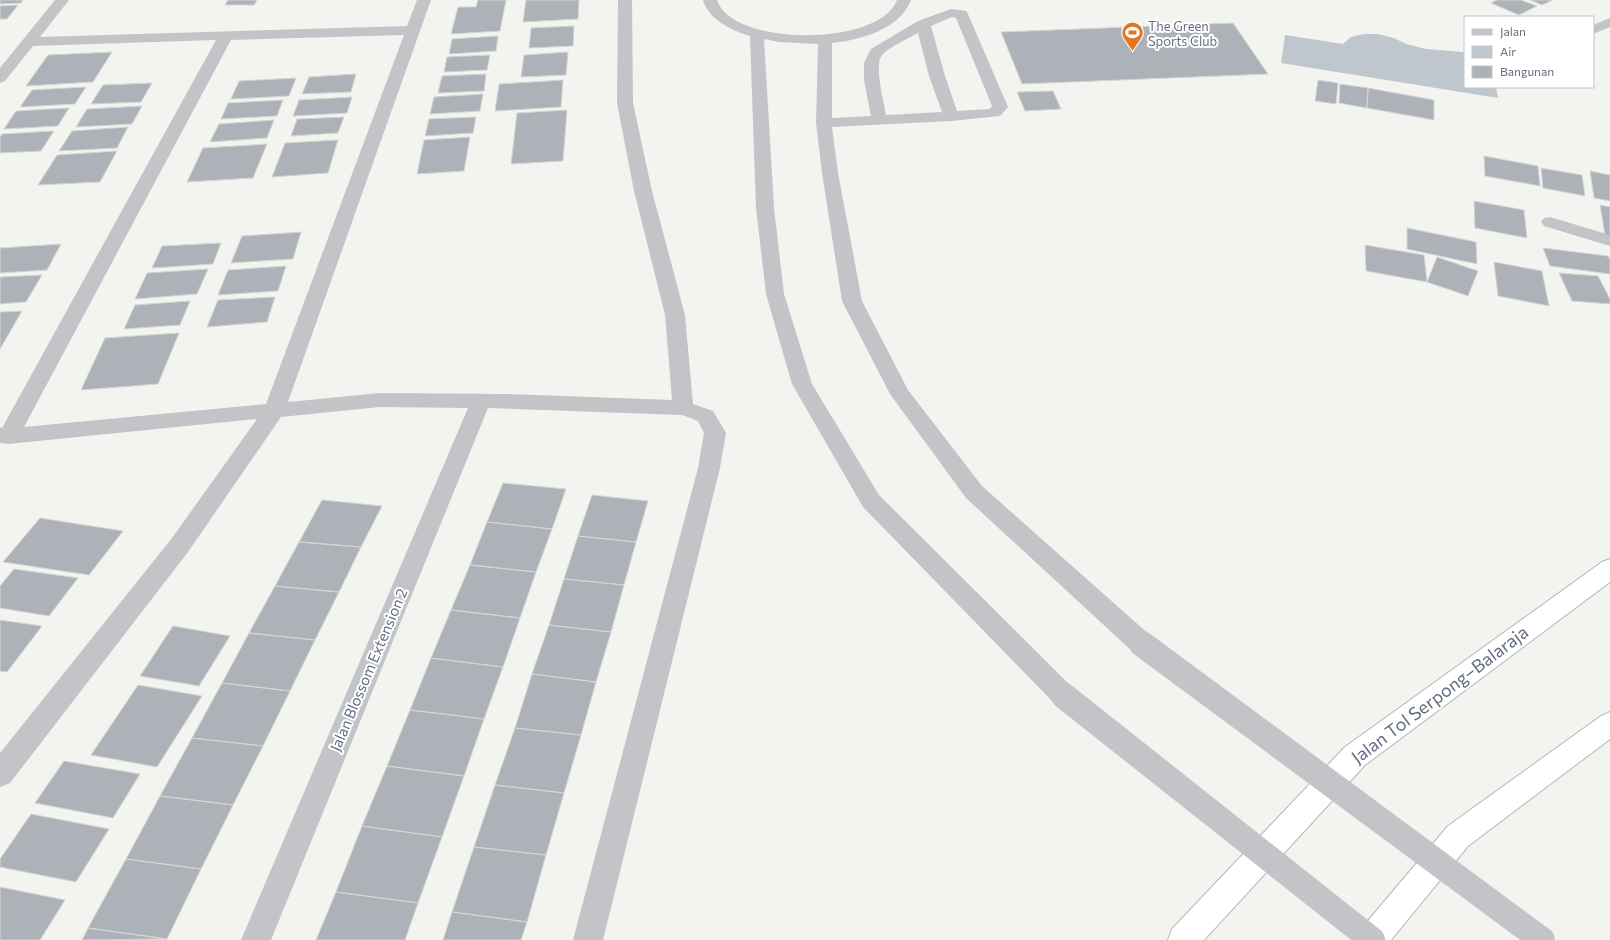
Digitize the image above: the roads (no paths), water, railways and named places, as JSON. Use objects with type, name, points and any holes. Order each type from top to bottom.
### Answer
[{"type":"highway","name":"Jalan Tol Serpong–Balaraja","points":[[1183,940],[1355,756],[1610,569]]},
{"type":"highway","points":[[1372,940],[1458,836],[1610,724]]},
{"type":"street","points":[[0,78],[62,0]]},
{"type":"street","points":[[0,774],[180,545],[274,410],[424,0]]},
{"type":"street","points":[[625,0],[625,104],[643,191],[675,316],[683,408]]},
{"type":"street","points":[[710,0],[714,10],[731,24],[756,34],[790,40],[825,40],[857,34],[883,24],[900,11],[904,0]]},
{"type":"street","points":[[824,123],[879,120],[952,116],[994,113],[1000,106],[961,14],[951,13],[923,24],[876,52],[871,64],[872,80],[879,120]]},
{"type":"street","points":[[1594,30],[1610,22]]},
{"type":"street","points":[[923,24],[937,76],[952,116]]},
{"type":"street","points":[[28,42],[413,30]]},
{"type":"street","points":[[756,34],[765,208],[775,294],[802,384],[871,501],[1064,696],[1372,940]]},
{"type":"street","points":[[4,435],[226,36]]},
{"type":"street","points":[[825,40],[824,123],[830,173],[852,301],[900,394],[974,492],[1142,644],[1542,940]]},
{"type":"street","points":[[1550,222],[1610,241]]},
{"type":"street","points":[[4,435],[380,400],[481,401],[683,408],[706,416],[715,433],[709,468],[588,940]]},
{"type":"street","name":"Jalan Blossom Extension 2","points":[[256,940],[481,401]]},
{"type":"water","points":[[1364,34],[1378,34],[1426,49],[1463,52],[1464,88],[1496,88],[1498,98],[1281,63],[1285,35],[1343,44],[1351,37]]},
{"type":"place","name":"The Green Sports Club","points":[[1132,52]]}]
